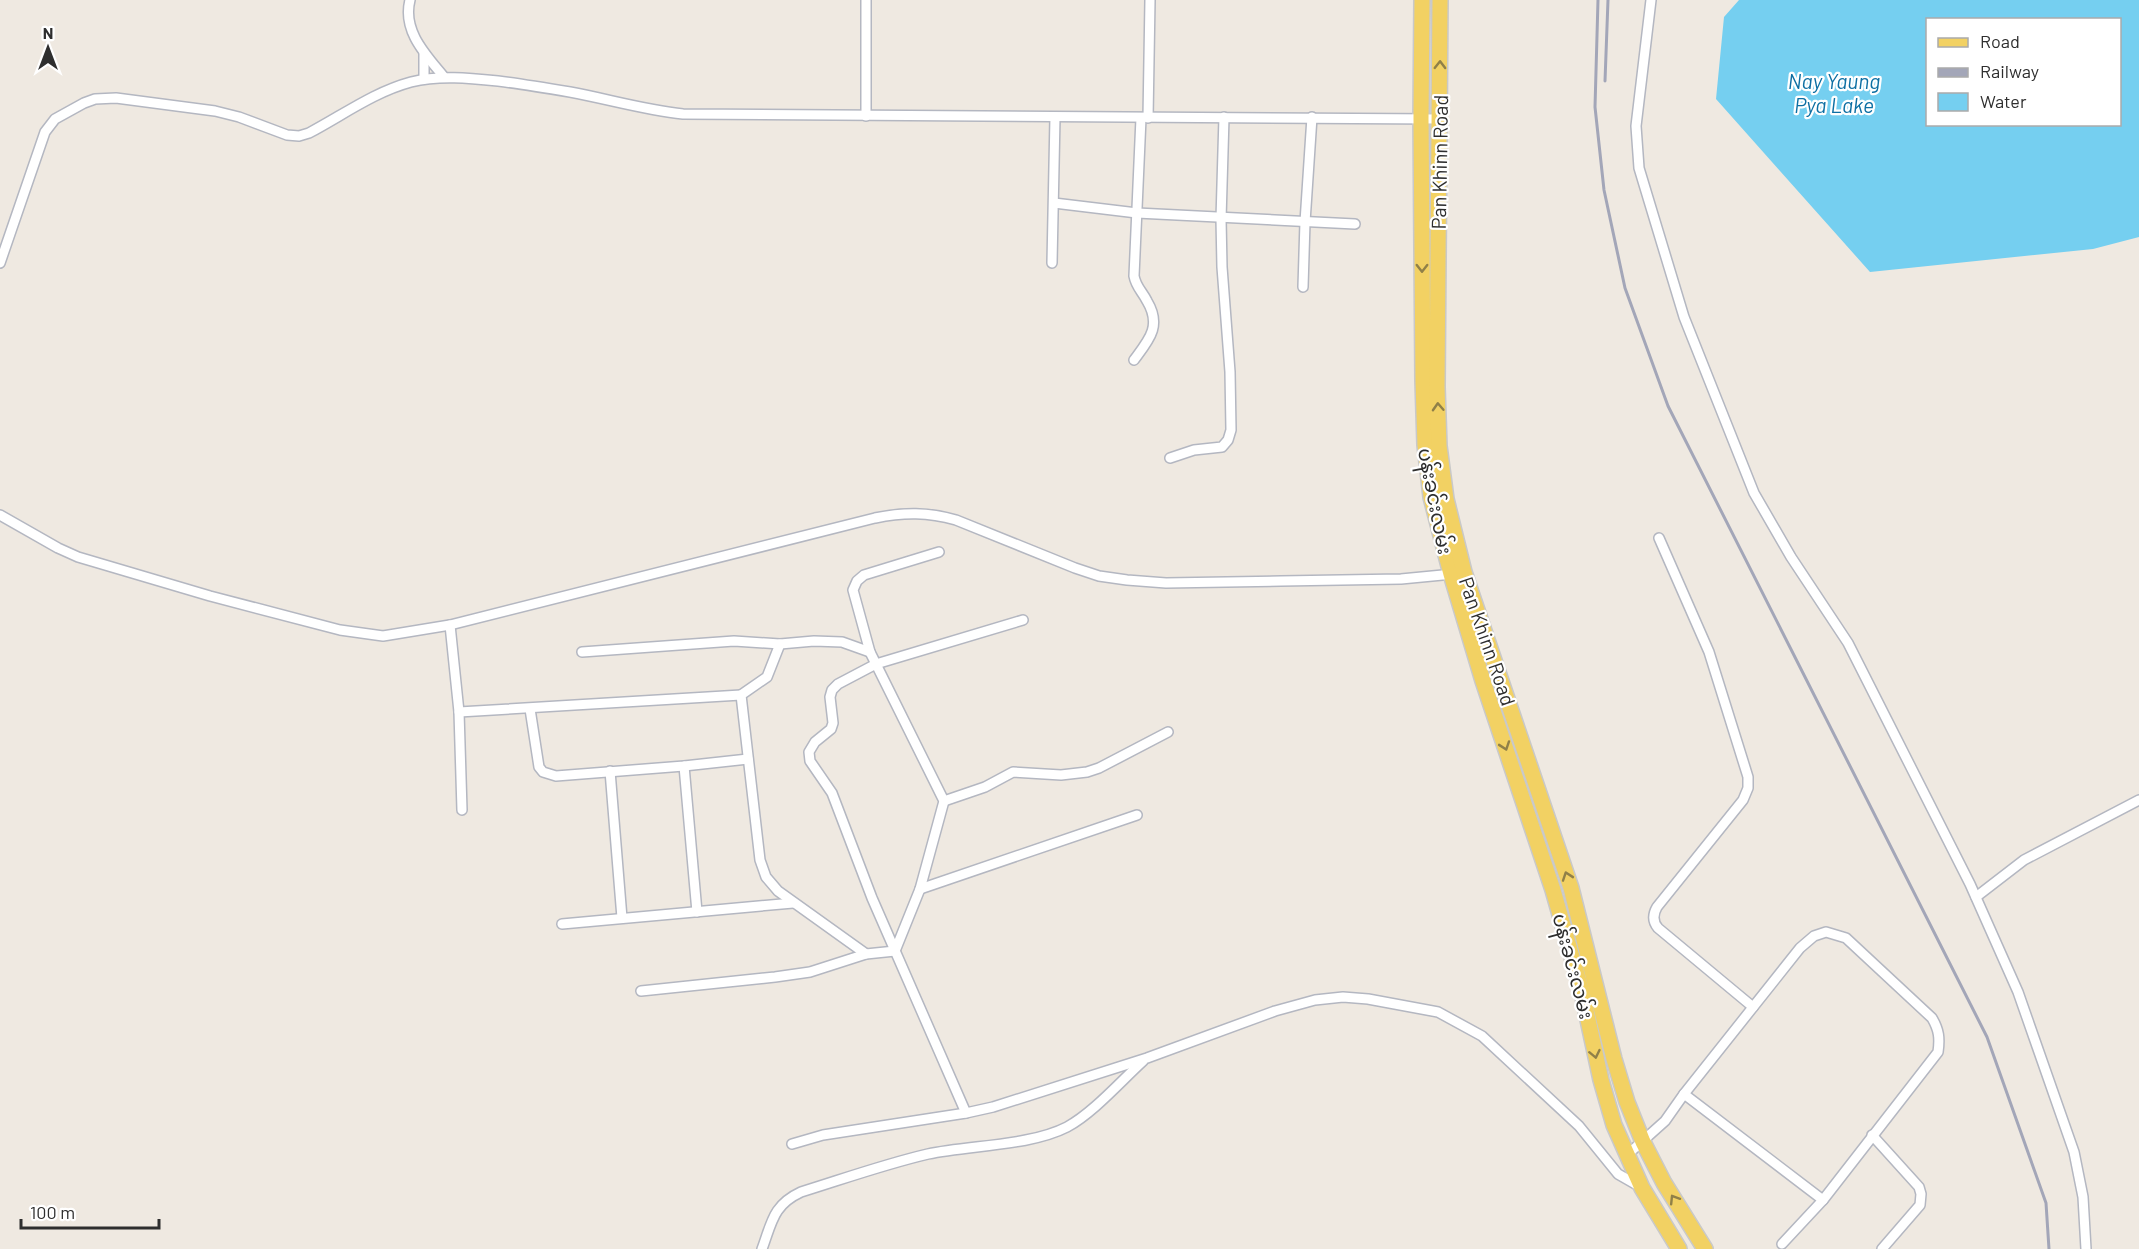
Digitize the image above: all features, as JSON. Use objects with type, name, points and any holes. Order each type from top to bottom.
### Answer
[{"type":"main road","name":"ပန်းခင်းလမ်း","points":[[1422,0],[1420,118],[1425,445],[1431,497],[1457,573],[1483,681],[1553,890],[1582,992],[1601,1080],[1614,1125],[1642,1188],[1679,1249]]},
{"type":"main road","name":"Pan Khinn Road","points":[[1440,0],[1437,387],[1439,446],[1457,573],[1571,888],[1614,1059],[1628,1102],[1643,1142],[1664,1183],[1705,1249]]},
{"type":"street","points":[[410,0],[408,10],[410,27],[415,40],[444,77]]},
{"type":"street","points":[[866,0],[866,116]]},
{"type":"street","points":[[1134,360],[1153,334],[1154,326],[1149,304],[1138,290],[1134,276],[1150,0]]},
{"type":"street","points":[[1651,0],[1636,126],[1636,146],[1645,189],[1693,342],[1754,493],[1791,557],[1840,629],[1976,897],[2018,992],[2074,1152],[2083,1197],[2086,1249]]},
{"type":"street","points":[[424,54],[424,79]]},
{"type":"street","points":[[0,263],[45,132],[55,119],[95,99],[116,98],[215,111],[239,117],[287,135],[299,136],[309,133],[394,87],[424,79],[444,77],[480,79],[547,88],[674,113],[1439,119]]},
{"type":"street","points":[[1052,263],[1055,117]]},
{"type":"street","points":[[1170,458],[1194,450],[1222,447],[1228,440],[1231,430],[1221,219],[1224,117]]},
{"type":"street","points":[[1303,287],[1312,117]]},
{"type":"street","points":[[1054,203],[1137,213],[1221,219],[1355,224]]},
{"type":"street","points":[[0,515],[57,548],[78,557],[200,593],[340,630],[383,636],[450,625],[875,518],[908,513],[940,515],[1074,568],[1099,576],[1127,580],[1166,583],[1401,579],[1457,573]]},
{"type":"street","points":[[1659,538],[1709,652],[1748,777],[1748,789],[1743,800],[1657,907],[1653,919],[1658,928],[1753,1007]]},
{"type":"street","points":[[895,951],[920,890],[944,801],[870,652],[853,590],[857,581],[864,575],[939,552]]},
{"type":"street","points":[[966,1113],[872,898],[832,793],[810,761],[809,755],[810,747],[814,742],[831,729],[833,723],[830,697],[832,690],[838,684],[876,664],[1023,620]]},
{"type":"street","points":[[450,625],[459,712],[462,810]]},
{"type":"street","points":[[582,652],[734,641],[780,644],[814,641],[842,642],[870,652]]},
{"type":"street","points":[[459,712],[741,695],[767,677],[780,644]]},
{"type":"street","points":[[741,695],[760,860],[766,877],[793,903],[866,954]]},
{"type":"street","points":[[530,709],[536,753],[543,772],[556,776],[748,759]]},
{"type":"street","points":[[944,801],[985,787],[1014,772],[1061,775],[1087,772],[1168,732]]},
{"type":"street","points":[[684,766],[697,912]]},
{"type":"street","points":[[610,771],[622,918]]},
{"type":"street","points":[[1976,897],[2024,860],[2139,800]]},
{"type":"street","points":[[920,890],[1137,815]]},
{"type":"street","points":[[562,924],[793,903]]},
{"type":"street","points":[[1627,1155],[1665,1121],[1800,948],[1814,936],[1826,932],[1846,938],[1932,1018],[1938,1028],[1940,1038],[1938,1052],[1823,1200],[1782,1244]]},
{"type":"street","points":[[641,991],[810,972],[866,954],[895,951]]},
{"type":"street","points":[[792,1144],[823,1135],[993,1107],[1147,1058],[1275,1011],[1315,1000],[1343,997],[1368,999],[1438,1012],[1482,1036],[1579,1126],[1618,1174],[1642,1188]]},
{"type":"street","points":[[762,1249],[775,1212],[788,1199],[801,1192],[894,1162],[929,1154],[1027,1139],[1067,1127],[1085,1114],[1147,1058]]},
{"type":"street","points":[[1684,1094],[1823,1200]]},
{"type":"street","points":[[1872,1135],[1919,1187],[1921,1194],[1920,1205],[1882,1249]]},
{"type":"water","name":"Nay Yaung Pya Lake","points":[[1739,0],[2139,0],[2139,237],[2093,249],[1870,272],[1716,99],[1724,17]]},
{"type":"railway","points":[[1598,0],[1595,107],[1604,190],[1625,288],[1668,406],[1987,1037],[2046,1203],[2049,1249]]},
{"type":"railway","points":[[1605,81],[1608,0]]}]
